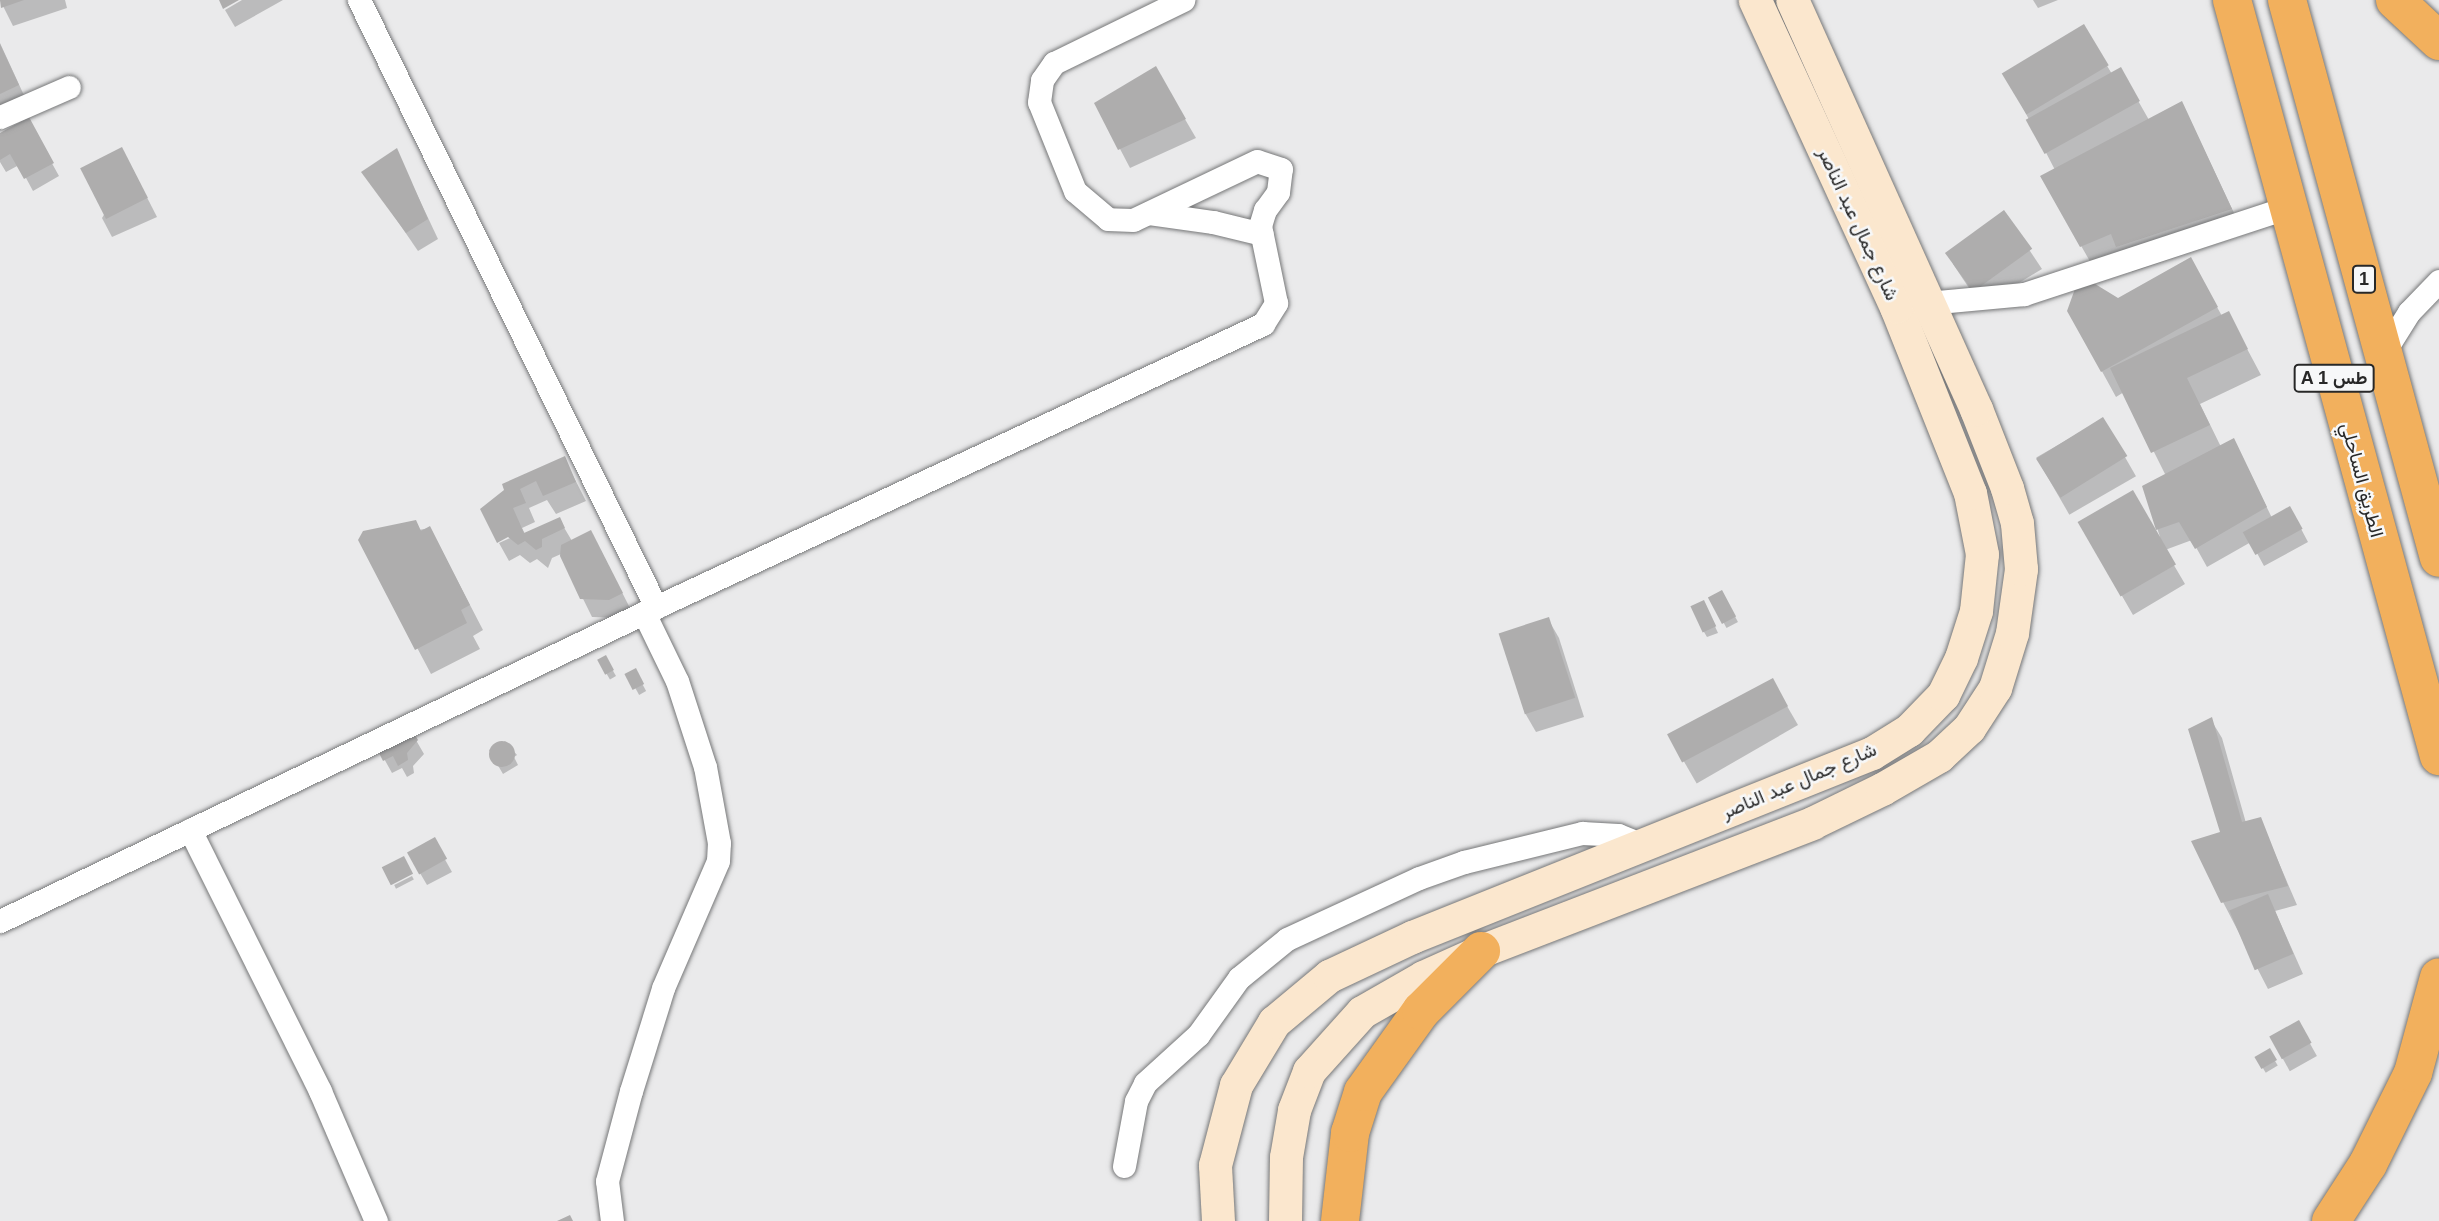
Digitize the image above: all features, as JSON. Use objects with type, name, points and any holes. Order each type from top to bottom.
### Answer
[{"type":"highway","name":"الطريق الساحلي","points":[[2232,0],[2439,756]]},
{"type":"highway","name":"1","points":[[2287,0],[2439,558]]},
{"type":"highway","points":[[2395,0],[2439,41]]},
{"type":"highway","points":[[1340,1221],[1350,1132],[1363,1092],[1420,1011],[1481,951]]},
{"type":"highway","points":[[2331,1221],[2368,1164],[2413,1073],[2439,977]]},
{"type":"main road","name":"شارع جمال عبد الناصر","points":[[1217,1221],[1215,1165],[1236,1085],[1274,1022],[1329,976],[1412,937],[1872,753],[1909,730],[1943,695],[1961,658],[1976,611],[1982,554],[1970,493],[1896,307],[1755,0]]},
{"type":"main road","name":"شارع جمال عبد الناصر","points":[[1285,1221],[1286,1157],[1294,1110],[1309,1071],[1362,1012],[1423,977],[1481,951],[1812,823],[1939,756],[1969,728],[1995,688],[2012,633],[2021,569],[2017,523],[1976,409],[1792,0]]},
{"type":"street","points":[[359,0],[650,610],[705,767],[719,843],[718,861],[663,988],[631,1091],[607,1181],[612,1221]]},
{"type":"street","points":[[0,920],[650,610],[1263,324],[1276,303],[1262,234],[1262,218],[1282,177],[1281,169],[1265,161],[1250,163],[1149,213],[1116,222],[1085,202],[1067,177],[1039,91],[1054,63],[1183,0]]},
{"type":"street","points":[[0,117],[69,87]]},
{"type":"street","points":[[1896,307],[2024,294],[2289,207]]},
{"type":"street","points":[[1149,213],[1213,222],[1262,234]]},
{"type":"street","points":[[2384,352],[2409,312],[2439,281]]},
{"type":"street","points":[[190,830],[320,1091],[376,1221]]},
{"type":"street","points":[[1124,1166],[1136,1101],[1145,1083],[1198,1035],[1239,978],[1287,939],[1419,878],[1464,862],[1582,833],[1618,835],[1643,845]]},
{"type":"building","points":[[0,0],[24,0],[1,8]]},
{"type":"building","points":[[219,0],[239,0],[223,9]]},
{"type":"building","points":[[2084,24],[2109,65],[2026,115],[2002,73]]},
{"type":"building","points":[[0,44],[19,85],[0,94]]},
{"type":"building","points":[[1156,66],[1186,119],[1118,150],[1094,103]]},
{"type":"building","points":[[2121,67],[2140,101],[2045,154],[2026,120]]},
{"type":"building","points":[[2182,101],[2232,209],[2116,247],[2111,234],[2080,247],[2040,176]]},
{"type":"building","points":[[29,117],[54,163],[24,179],[10,154],[0,160],[0,133]]},
{"type":"building","points":[[122,147],[148,198],[106,219],[80,168]]},
{"type":"building","points":[[397,148],[428,219],[406,233],[361,172]]},
{"type":"building","points":[[2004,210],[2032,249],[1973,292],[1945,253]]},
{"type":"building","points":[[2191,257],[2218,307],[2101,372],[2067,311],[2076,286],[2087,279],[2118,298]]},
{"type":"building","points":[[2229,311],[2248,349],[2187,378],[2210,425],[2151,453],[2110,368]]},
{"type":"building","points":[[2103,417],[2127,456],[2060,498],[2036,459]]},
{"type":"building","points":[[2234,438],[2267,507],[2195,549],[2179,522],[2156,530],[2142,486]]},
{"type":"building","points":[[565,456],[576,482],[543,496],[536,481],[520,489],[526,503],[513,508],[524,533],[560,517],[565,528],[542,539],[542,547],[536,550],[525,541],[518,545],[508,537],[497,543],[480,509],[504,490],[502,484]]},
{"type":"building","points":[[2133,490],[2176,564],[2121,596],[2078,522]]},
{"type":"building","points":[[2290,506],[2303,529],[2255,555],[2243,532]]},
{"type":"building","points":[[416,520],[421,531],[430,526],[470,605],[461,610],[467,623],[415,650],[358,540],[363,531]]},
{"type":"building","points":[[591,530],[623,593],[609,600],[580,599],[560,556],[561,545]]},
{"type":"building","points":[[1722,590],[1736,616],[1722,624],[1708,598]]},
{"type":"building","points":[[1704,600],[1716,626],[1703,633],[1690,606]]},
{"type":"building","points":[[1549,617],[1575,698],[1525,714],[1499,633]]},
{"type":"building","points":[[606,655],[614,670],[605,675],[597,660]]},
{"type":"building","points":[[636,668],[644,684],[633,690],[624,674]]},
{"type":"building","points":[[1773,678],[1788,706],[1682,763],[1667,734]]},
{"type":"building","points":[[2212,717],[2242,822],[2261,817],[2288,886],[2221,903],[2191,841],[2220,832],[2188,729]]},
{"type":"building","points":[[410,726],[418,740],[407,753],[408,760],[398,766],[393,756],[383,761],[375,745]]},
{"type":"building","points":[[502,741],[511,745],[515,754],[511,763],[502,767],[493,763],[489,754],[493,745]]},
{"type":"building","points":[[435,837],[447,859],[419,874],[407,853]]},
{"type":"building","points":[[404,856],[413,874],[391,885],[382,867]]},
{"type":"building","points":[[2268,894],[2293,954],[2255,970],[2229,910]]},
{"type":"building","points":[[2299,1020],[2312,1043],[2282,1059],[2269,1036]]},
{"type":"building","points":[[2270,1048],[2277,1060],[2261,1069],[2254,1057]]},
{"type":"building","points":[[570,1215],[573,1221],[557,1221]]}]
